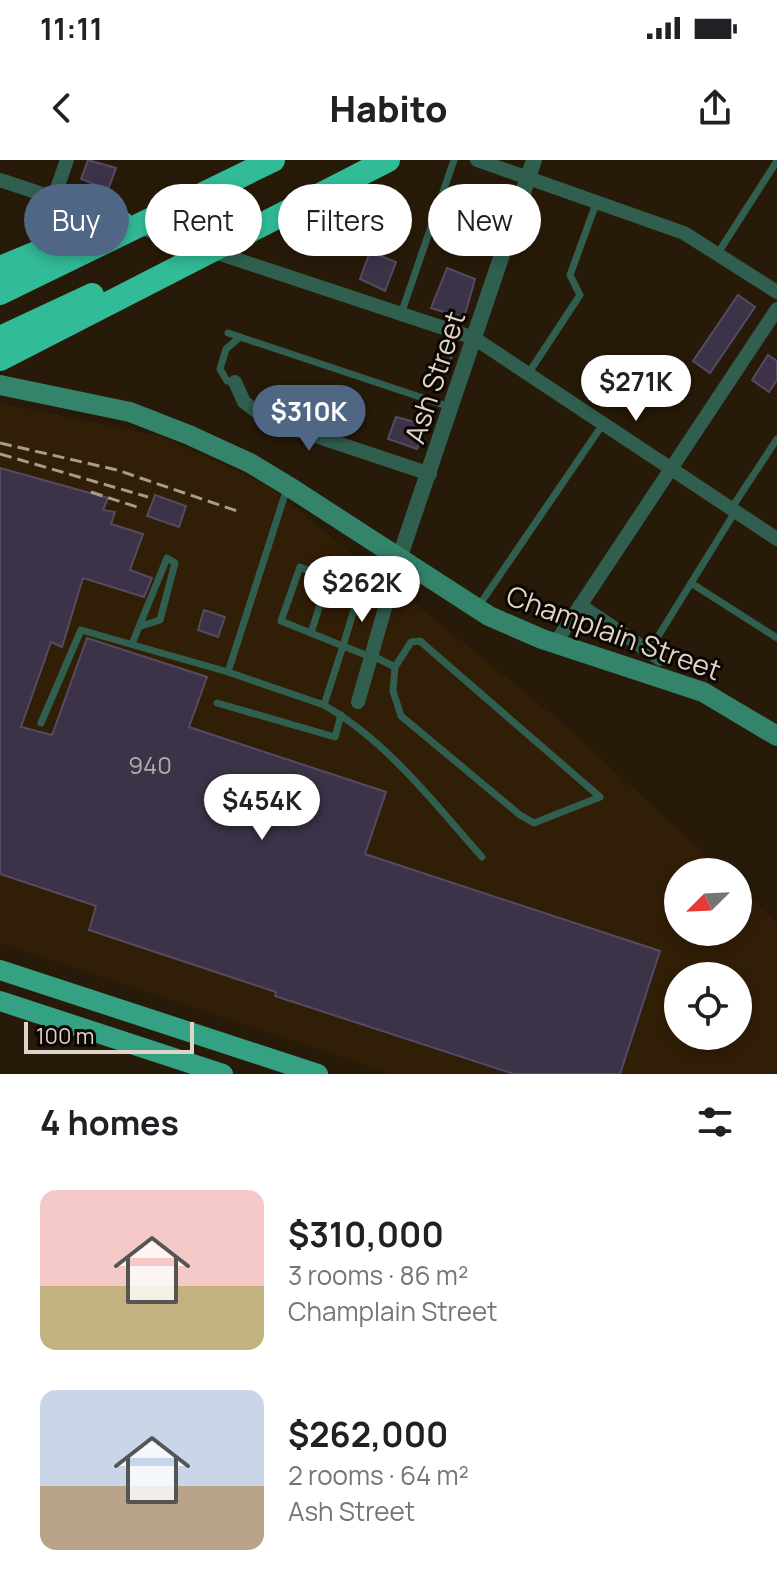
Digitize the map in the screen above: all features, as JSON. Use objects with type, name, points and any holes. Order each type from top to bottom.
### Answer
[{"type":"highway","points":[[224,184],[273,160]]},
{"type":"highway","points":[[0,338],[378,160]]},
{"type":"highway","points":[[0,359],[388,160]]},
{"type":"highway","points":[[0,268],[101,226],[145,220]]},
{"type":"highway","points":[[0,293],[145,222]]},
{"type":"main road","name":"Champlain Street","points":[[0,385],[130,412],[226,452],[288,486],[400,556],[477,609],[521,631],[703,692],[777,736]]},
{"type":"main road","points":[[0,970],[318,1074]]},
{"type":"main road","points":[[0,1001],[223,1074]]},
{"type":"street","points":[[59,184],[67,160]]},
{"type":"street","points":[[477,160],[684,233],[777,292]]},
{"type":"street","name":"Ash Street","points":[[358,702],[400,556],[534,160]]},
{"type":"street","points":[[0,180],[24,188]]},
{"type":"street","points":[[129,222],[474,338],[777,539]]},
{"type":"street","points":[[556,642],[777,309]]},
{"type":"street","points":[[235,382],[244,402],[268,420],[430,474]]},
{"type":"street","name":"Champlain Street","points":[[580,605],[654,655]]},
{"type":"lane","points":[[401,314],[454,160]]},
{"type":"lane","points":[[717,255],[777,161]]},
{"type":"lane","points":[[528,374],[580,295],[570,275],[597,201]]},
{"type":"lane","points":[[228,333],[452,408]]},
{"type":"lane","points":[[235,382],[227,381],[220,369],[226,349],[240,337]]},
{"type":"lane","points":[[477,609],[603,424]]},
{"type":"lane","points":[[654,655],[691,583],[777,439]]},
{"type":"lane","points":[[228,672],[288,486]]},
{"type":"lane","points":[[132,644],[167,558],[175,563],[174,572],[160,620],[141,626]]},
{"type":"lane","points":[[324,705],[343,646],[359,593],[300,567],[281,621],[343,646],[373,657],[395,667]]},
{"type":"lane","points":[[311,633],[328,579]]},
{"type":"lane","points":[[691,583],[777,638]]},
{"type":"lane","points":[[41,723],[81,630],[228,672],[324,705],[341,715],[407,773],[482,857]]},
{"type":"lane","points":[[420,641],[600,797],[534,823],[520,815],[401,716],[393,691],[395,667],[411,642],[420,641]]},
{"type":"lane","points":[[217,703],[335,737],[341,715]]},
{"type":"shaded area","points":[[0,403],[160,436],[266,484],[559,720],[709,858],[664,858],[664,946],[752,946],[752,899],[777,923],[777,1074],[390,1074],[0,943]]},
{"type":"building","points":[[88,160],[116,168],[110,184],[93,184],[81,179]]},
{"type":"building","points":[[369,256],[380,256],[396,262],[385,291],[360,279]]},
{"type":"building","points":[[447,268],[475,279],[464,318],[431,308]]},
{"type":"building","points":[[738,295],[755,307],[710,373],[693,361]]},
{"type":"building","points":[[442,345],[454,350],[444,377],[431,373]]},
{"type":"building","points":[[768,355],[777,361],[777,380],[769,392],[752,380]]},
{"type":"building","points":[[396,417],[426,425],[417,449],[388,439]]},
{"type":"building","points":[[0,468],[108,498],[103,510],[115,512],[111,524],[143,534],[130,570],[152,578],[144,597],[83,578],[62,647],[51,642],[21,727],[52,735],[87,638],[207,677],[189,727],[386,792],[365,854],[660,951],[620,1074],[514,1074],[275,996],[276,992],[89,930],[96,906],[0,874]]},
{"type":"building","points":[[155,495],[186,506],[179,527],[147,516]]},
{"type":"building","points":[[204,610],[225,617],[218,637],[198,630]]},
{"type":"railway","points":[[0,443],[117,470],[240,512]]},
{"type":"railway","points":[[0,454],[148,497]]},
{"type":"railway","points":[[91,492],[140,508]]}]
